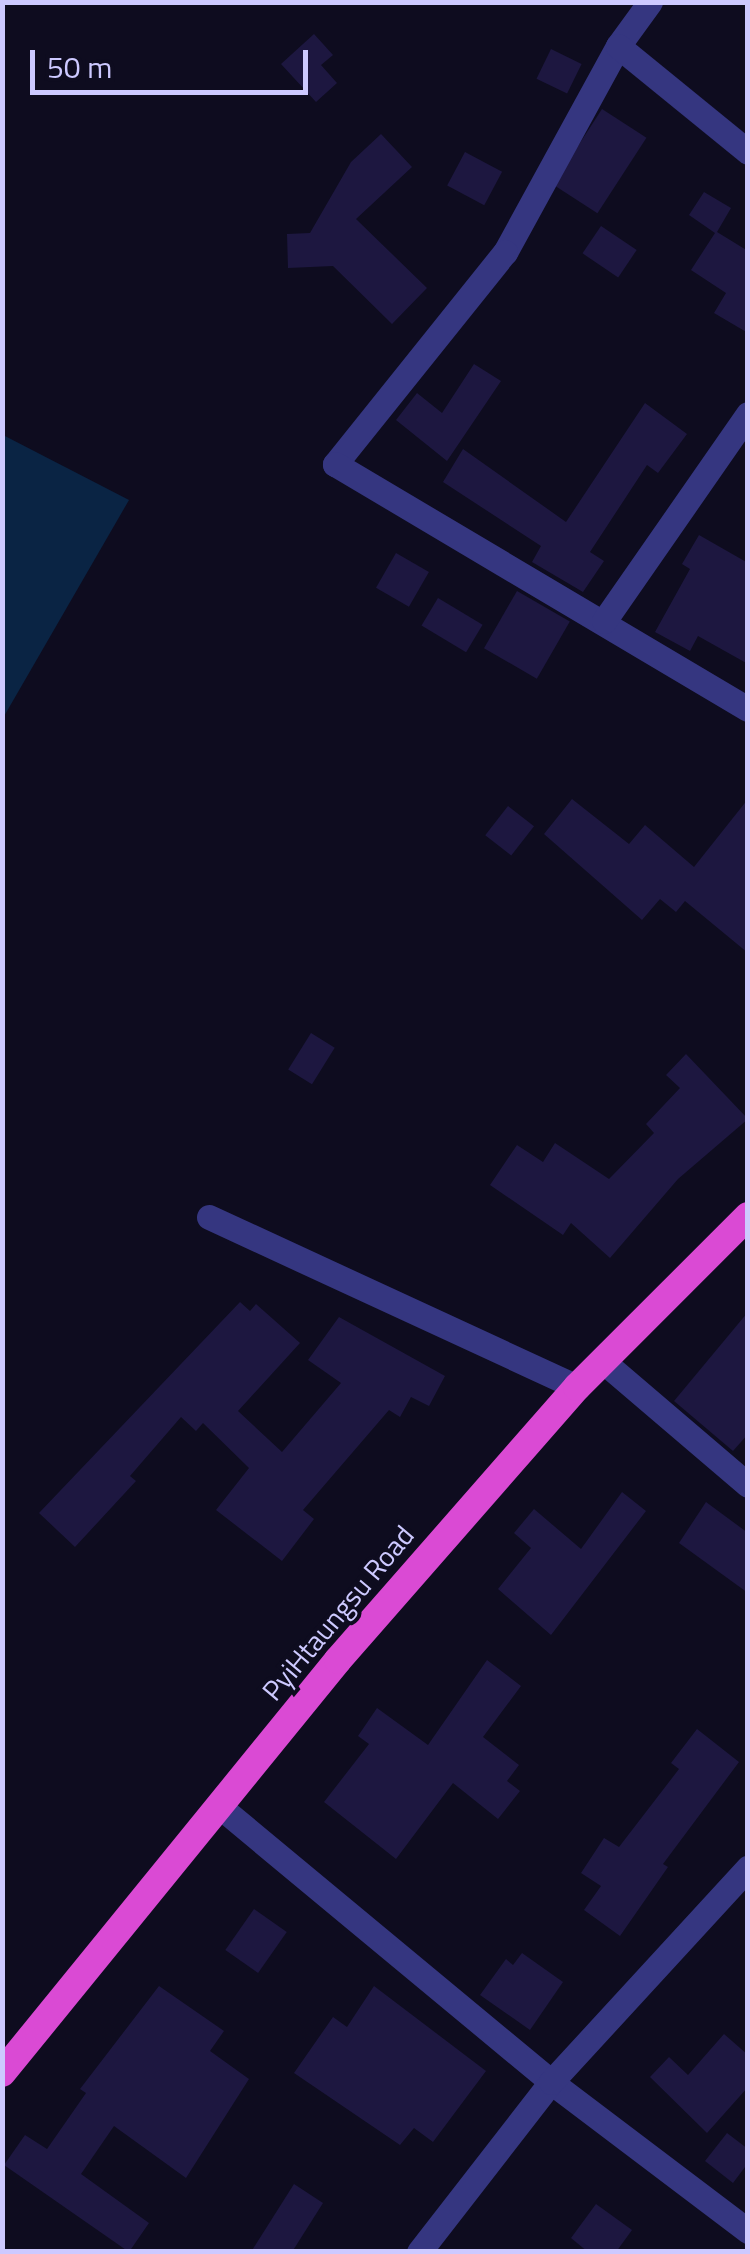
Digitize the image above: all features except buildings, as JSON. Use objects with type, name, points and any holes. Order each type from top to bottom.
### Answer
[{"type":"highway","name":"PyiHtaungsu Road","points":[[2,2073],[219,1806],[577,1387],[748,1216]]},
{"type":"street","points":[[650,2],[618,46],[505,252],[335,464],[748,709]]},
{"type":"street","points":[[618,46],[748,152]]},
{"type":"street","points":[[604,621],[748,414]]},
{"type":"street","points":[[209,1218],[577,1387]]},
{"type":"street","points":[[605,1363],[748,1484]]},
{"type":"street","points":[[219,1806],[552,2082],[748,2230]]},
{"type":"street","points":[[419,2252],[552,2082],[748,1868]]},
{"type":"water","points":[[3,435],[129,500],[3,718]]}]
